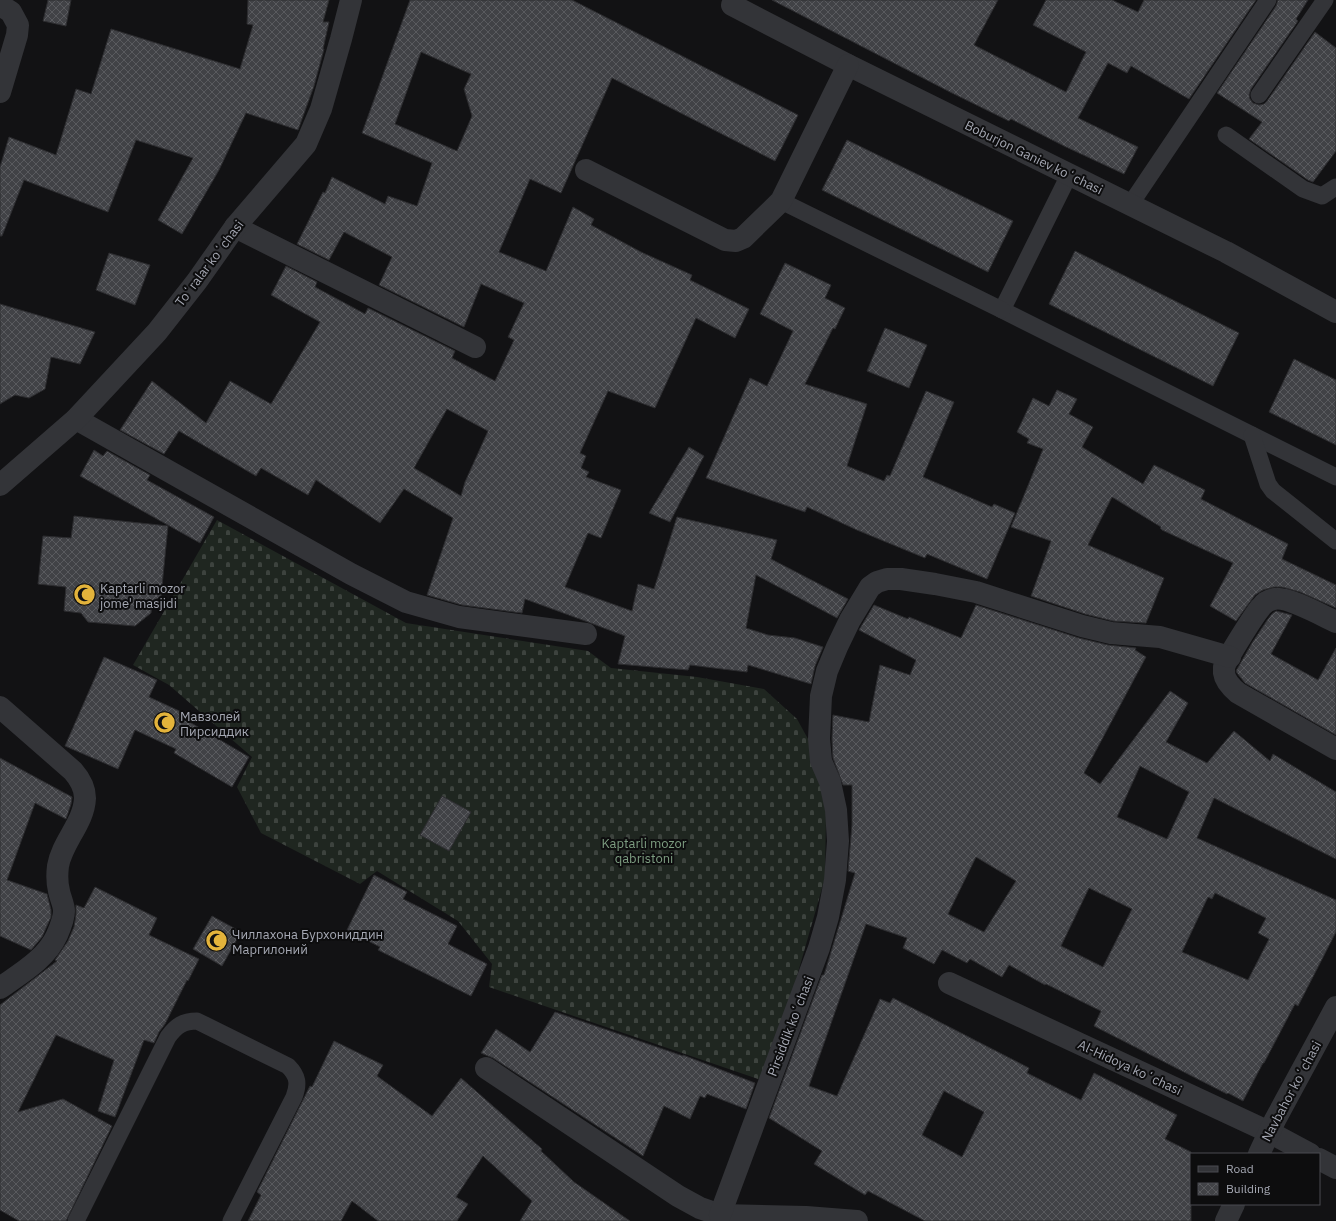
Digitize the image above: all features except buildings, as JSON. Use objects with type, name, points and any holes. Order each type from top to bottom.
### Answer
[{"type":"street","name":"Toʻralar koʻchasi","points":[[0,485],[76,418],[157,332],[197,281],[235,227],[306,144],[322,109],[351,0]]},
{"type":"street","points":[[0,5],[11,12],[18,25],[0,92]]},
{"type":"street","name":"Boburjon Ganiev koʻchasi","points":[[732,5],[848,65],[1226,252],[1336,312]]},
{"type":"street","points":[[586,170],[725,240],[736,241],[743,238],[781,200],[848,65]]},
{"type":"street","points":[[235,227],[475,347]]},
{"type":"street","points":[[76,418],[351,574],[406,602],[459,617],[586,634]]},
{"type":"street","name":"Pirsiddik koʻchasi","points":[[720,1215],[819,948],[828,917],[835,880],[838,841],[836,810],[830,782],[821,760],[819,739],[821,696],[827,671],[840,640],[870,587],[877,582],[887,579],[901,579],[935,584],[976,592],[1082,626],[1111,633],[1160,638],[1230,656]]},
{"type":"street","points":[[1336,622],[1282,598],[1266,602],[1261,607],[1224,667],[1224,674],[1227,681],[1238,693],[1336,749]]},
{"type":"street","points":[[0,707],[73,771],[81,781],[85,796],[81,815],[61,854],[58,866],[57,879],[64,911],[57,936],[40,959],[0,988]]},
{"type":"street","name":"Al-Hidoya koʻchasi","points":[[949,983],[1269,1132],[1308,1153]]},
{"type":"street","name":"Navbahor koʻchasi","points":[[1258,1153],[1336,1007]]},
{"type":"street","points":[[486,1068],[678,1196],[700,1208],[720,1215],[806,1217],[857,1221]]},
{"type":"street","points":[[1320,1160],[1336,1168]]},
{"type":"street","points":[[1226,1221],[1234,1205]]},
{"type":"lane","points":[[1130,205],[1268,0]]},
{"type":"lane","points":[[1259,96],[1325,0]]},
{"type":"lane","points":[[1226,135],[1303,189],[1322,196],[1336,187]]},
{"type":"lane","points":[[1002,310],[1069,175]]},
{"type":"lane","points":[[781,200],[1336,477]]},
{"type":"lane","points":[[1252,435],[1268,484],[1272,491],[1336,541]]},
{"type":"lane","points":[[76,1221],[168,1037],[184,1022],[197,1021],[288,1066],[296,1077],[297,1084],[294,1097],[231,1221]]},
{"type":"green space","name":"Kaptarli mozor qabristoni","points":[[217,520],[406,623],[588,651],[611,668],[697,677],[764,689],[797,719],[813,748],[826,814],[825,878],[787,1011],[761,1080],[489,987],[492,964],[458,921],[377,871],[360,884],[261,833],[237,787],[252,757],[169,685],[133,665]]},
{"type":"place","name":"Kaptarli mozor jome' masjidi","points":[[85,595]]},
{"type":"place","name":"Мавзолей Пирсиддик","points":[[164,723]]},
{"type":"place","name":"Чиллахона Бурхониддин Маргилоний","points":[[217,941]]}]
